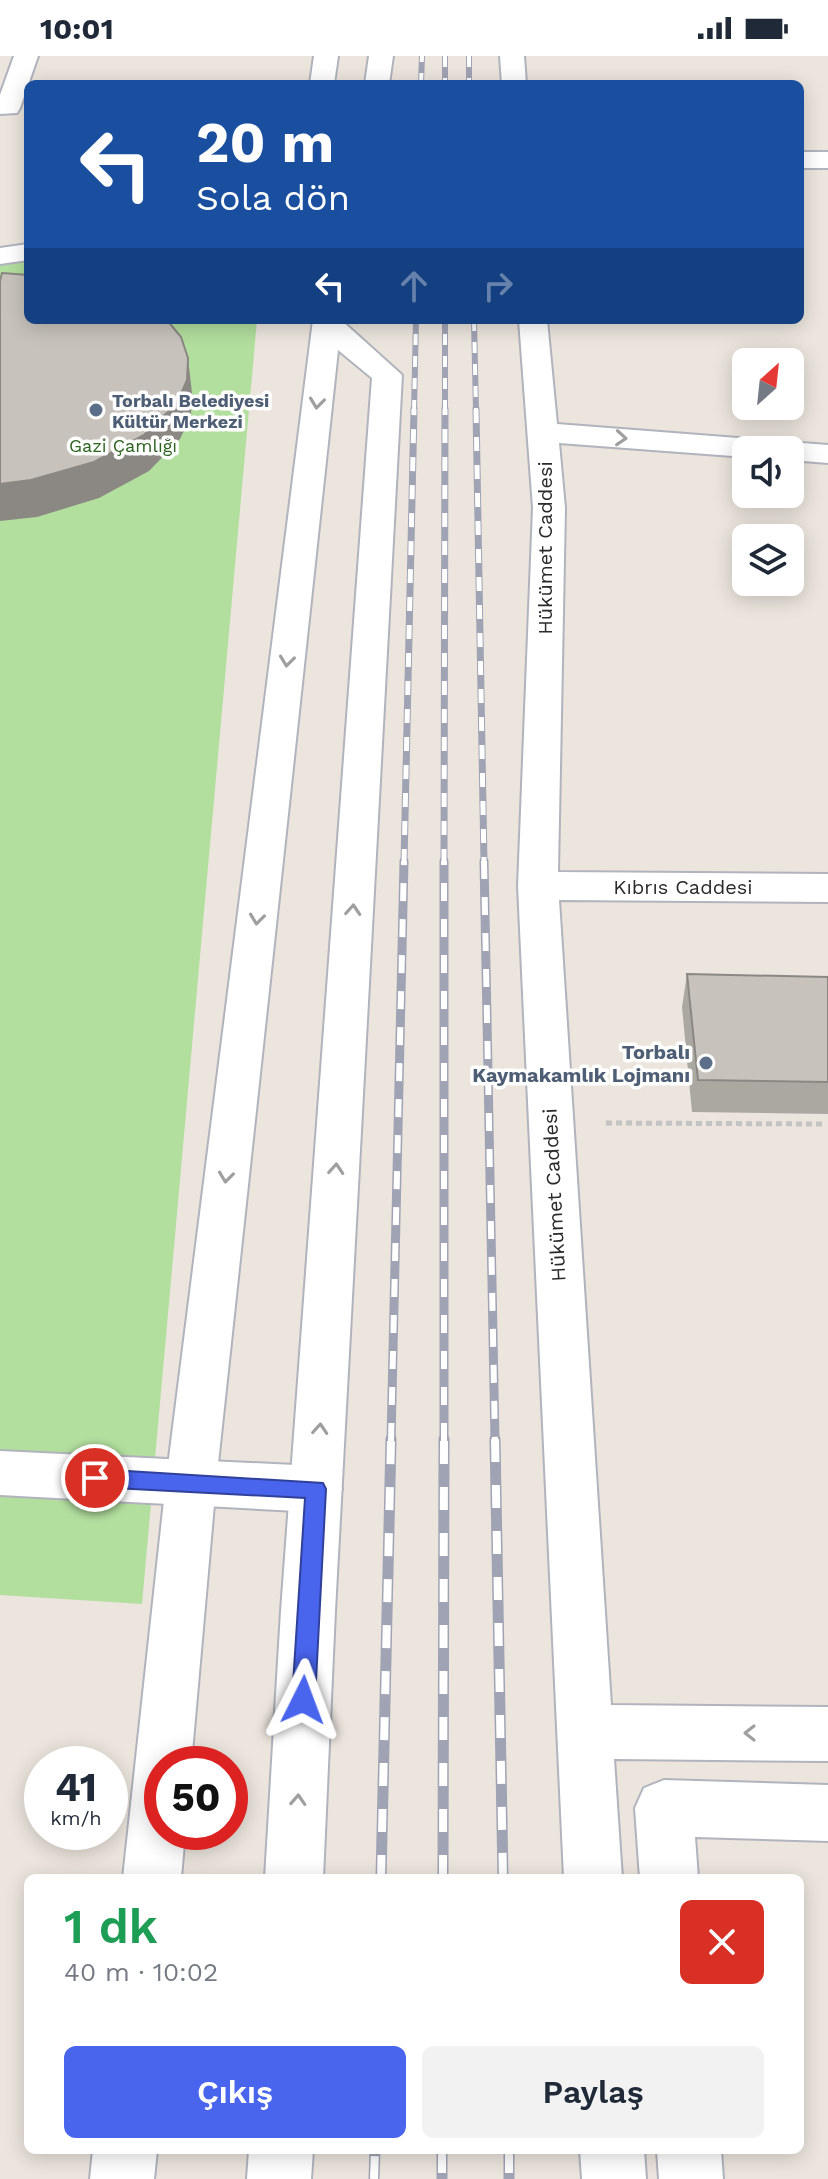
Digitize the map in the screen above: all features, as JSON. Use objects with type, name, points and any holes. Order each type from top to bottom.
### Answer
[{"type":"main road","points":[[12,107],[26,56]]},
{"type":"main road","points":[[323,80],[326,56]]},
{"type":"main road","points":[[378,80],[381,56]]},
{"type":"main road","points":[[512,56],[514,80]]},
{"type":"main road","points":[[804,160],[828,160]]},
{"type":"main road","points":[[804,176],[828,177]]},
{"type":"main road","points":[[0,241],[24,238]]},
{"type":"main road","points":[[0,256],[24,253]]},
{"type":"main road","points":[[165,1746],[191,1482],[326,324]]},
{"type":"main road","points":[[294,1874],[387,375],[327,324]]},
{"type":"main road","name":"Hükümet Caddesi","points":[[533,324],[549,508],[538,886],[593,1874]]},
{"type":"main road","points":[[543,432],[732,446]]},
{"type":"main road","points":[[804,452],[828,454]]},
{"type":"main road","name":"Kıbrıs Caddesi","points":[[538,886],[828,888]]},
{"type":"main road","points":[[0,1473],[316,1489]]},
{"type":"main road","points":[[583,1732],[828,1734]]},
{"type":"main road","points":[[669,1874],[664,1808],[828,1813]]},
{"type":"main road","points":[[152,1874],[155,1850]]},
{"type":"main road","points":[[122,2179],[125,2154]]},
{"type":"main road","points":[[279,2179],[281,2154]]},
{"type":"main road","points":[[612,2154],[614,2179]]},
{"type":"main road","points":[[689,2154],[691,2179]]},
{"type":"path","points":[[549,1123],[823,1124]]},
{"type":"green space","name":"Gazi Çamlığı","points":[[24,261],[24,324],[257,324],[142,1604],[0,1595],[0,264]]},
{"type":"building","name":"Torbalı Belediyesi Kültür Merkezi","points":[[2,273],[24,275],[24,324],[170,324],[181,337],[188,358],[187,380],[177,403],[144,435],[94,462],[31,480],[0,484]]},
{"type":"building","name":"Torbalı Kaymakamlık Lojmanı","points":[[687,974],[828,977],[828,1082],[698,1080]]},
{"type":"railway","points":[[421,80],[422,56]]},
{"type":"railway","points":[[445,56],[445,80]]},
{"type":"railway","points":[[469,56],[469,80]]},
{"type":"railway","points":[[414,411],[416,324]]},
{"type":"railway","points":[[445,324],[445,409]]},
{"type":"railway","points":[[474,324],[476,411]]},
{"type":"railway","points":[[404,863],[414,409]]},
{"type":"railway","points":[[444,863],[445,409]]},
{"type":"railway","points":[[476,409],[484,863]]},
{"type":"railway","points":[[391,1441],[404,861]]},
{"type":"railway","points":[[484,861],[495,1441]]},
{"type":"railway","points":[[444,863],[444,1439]]},
{"type":"railway","points":[[381,1874],[391,1439]]},
{"type":"railway","points":[[443,1874],[444,1439]]},
{"type":"railway","points":[[495,1439],[503,1874]]},
{"type":"railway","points":[[374,2179],[375,2154]]},
{"type":"railway","points":[[442,2154],[442,2179]]},
{"type":"railway","points":[[509,2154],[509,2179]]},
{"type":"place","name":"Torbalı Belediyesi Kültür Merkezi","points":[[96,410]]},
{"type":"place","name":"Torbalı Kaymakamlık Lojmanı","points":[[706,1063]]},
{"type":"route","points":[[95,1478],[316,1489],[303,1700]]}]
